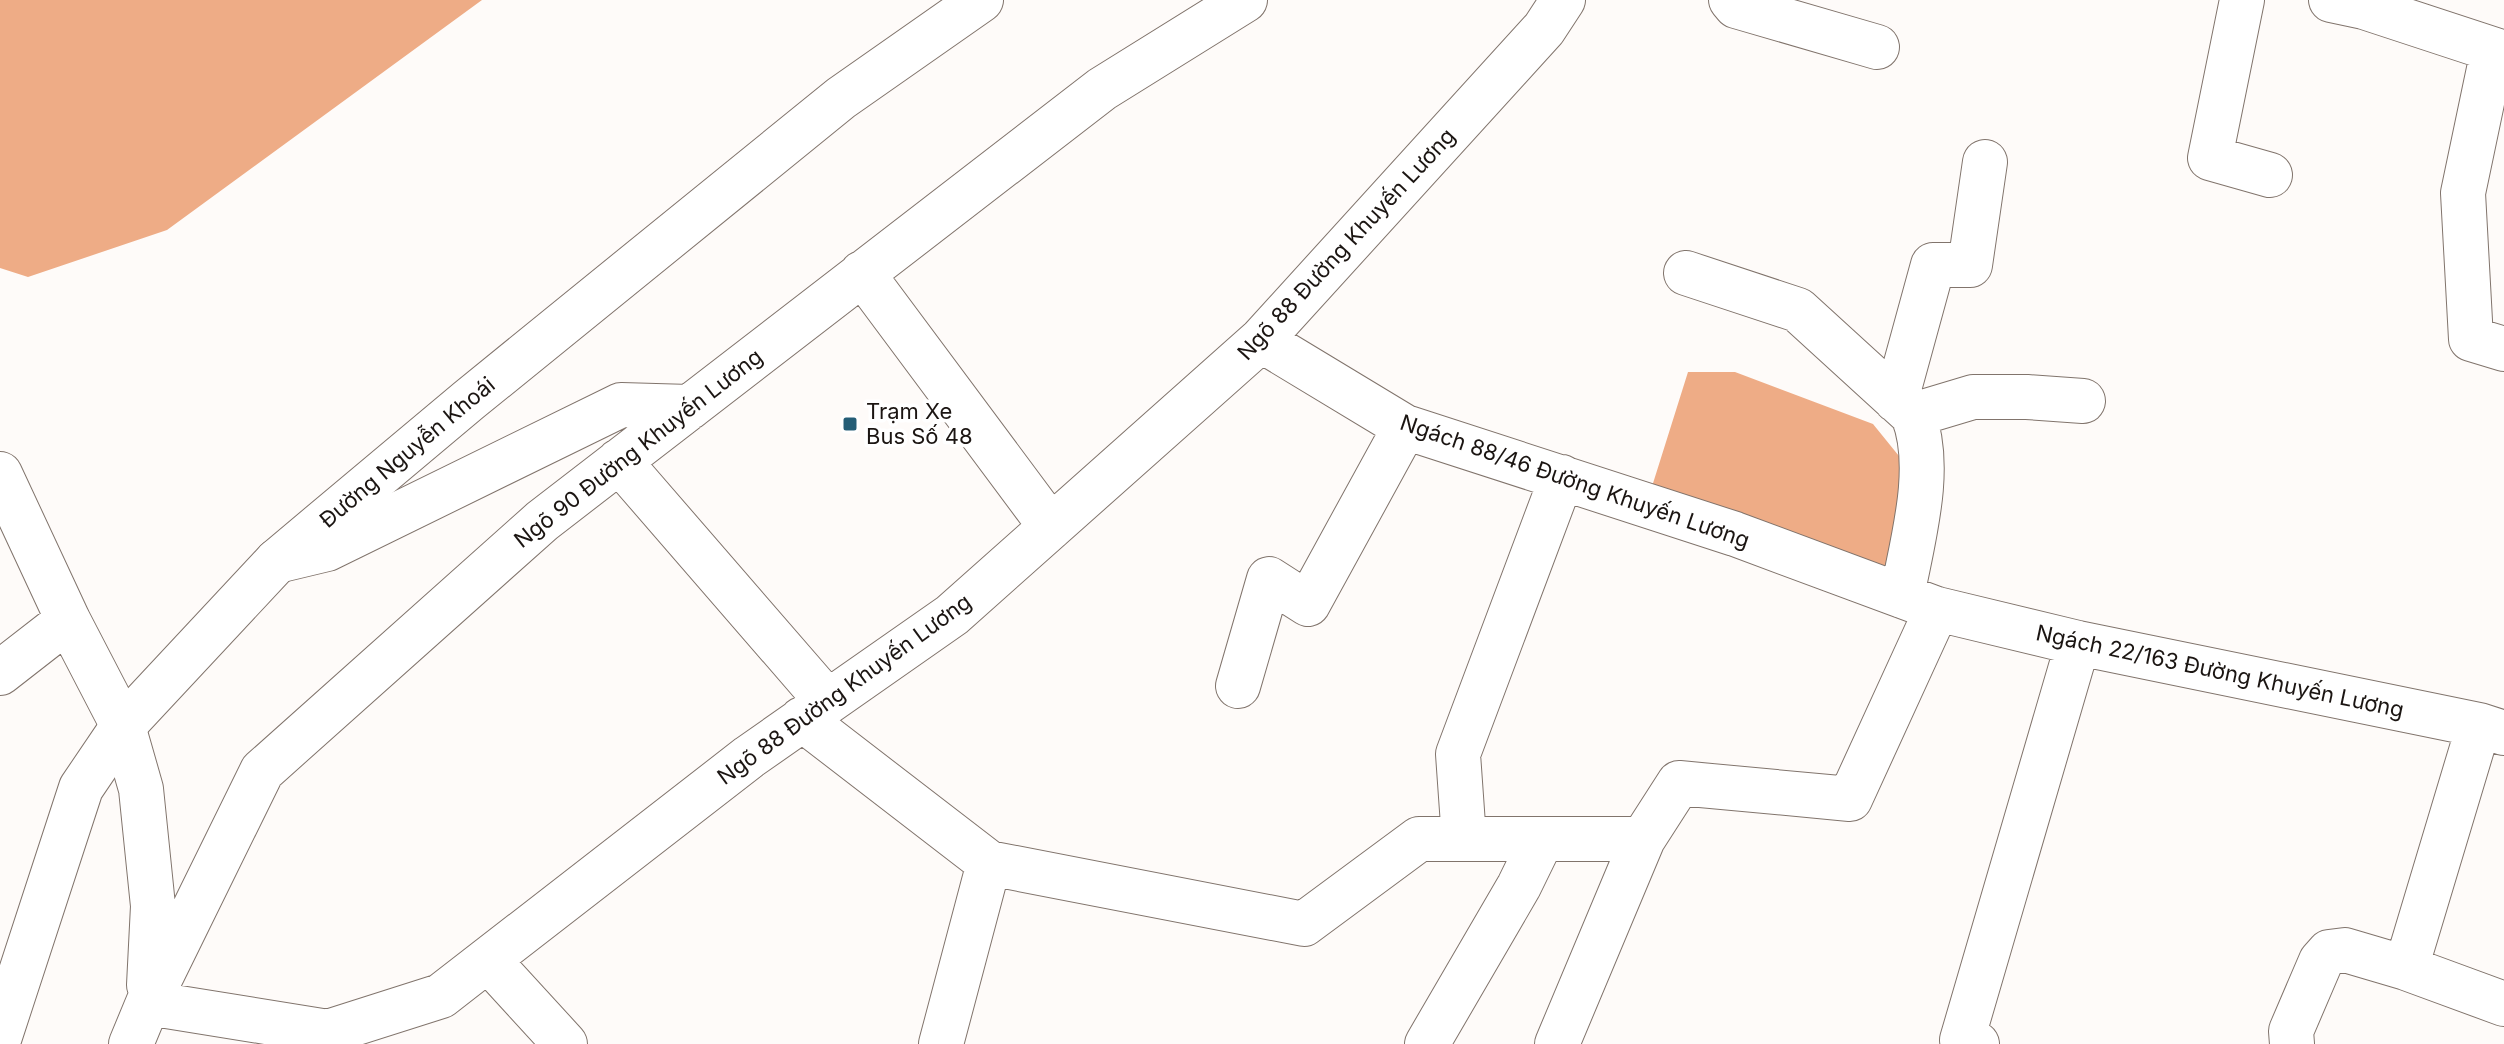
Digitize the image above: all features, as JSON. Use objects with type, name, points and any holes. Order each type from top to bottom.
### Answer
[{"type":"street","name":"Đường Nguyễn Khoái","points":[[0,1036],[81,788],[123,726],[277,561],[841,98],[981,0]]},
{"type":"street","name":"Ngõ 90 Đường Khuyến Lương","points":[[131,1044],[148,1003],[262,771],[542,521],[1102,89],[1245,0]]},
{"type":"street","name":"Ngõ 88 Đường Khuyến Lương","points":[[148,1003],[326,1038],[441,996],[736,766],[952,615],[1261,340],[1544,29],[1563,0]]},
{"type":"street","points":[[1731,0],[1736,6],[1877,47]]},
{"type":"street","points":[[2242,0],[2210,158],[2270,175]]},
{"type":"street","points":[[2331,0],[2364,7],[2499,52],[2463,193],[2487,344]]},
{"type":"street","points":[[1904,407],[1933,265],[1970,265],[1985,162]]},
{"type":"street","points":[[862,273],[1051,527]]},
{"type":"street","points":[[1557,1044],[1643,839],[1679,783],[1850,799],[1919,603],[1917,513],[1921,472],[1918,429],[1904,407],[1798,310],[1686,273]]},
{"type":"street","name":"Ngách 88/46 Đường Khuyến Lương","points":[[1261,340],[1405,427],[1735,534],[1919,603]]},
{"type":"street","points":[[1904,407],[1973,397],[2083,401]]},
{"type":"street","points":[[277,561],[327,549],[621,405],[690,407]]},
{"type":"street","points":[[1238,686],[1269,579],[1308,604],[1405,427]]},
{"type":"street","points":[[619,461],[814,710],[989,863],[1304,924],[1419,839],[1643,839]]},
{"type":"street","points":[[0,474],[68,620],[123,726],[141,789],[153,906],[148,1003]]},
{"type":"street","points":[[1464,839],[1458,754],[1562,477]]},
{"type":"street","name":"Ngách 22/163 Đường Khuyến Lương","points":[[1919,603],[2078,643],[2492,729]]},
{"type":"street","points":[[0,673],[68,620]]},
{"type":"street","points":[[1969,1042],[2078,643]]},
{"type":"street","points":[[2406,968],[2492,729]]},
{"type":"street","points":[[1427,1044],[1512,899],[1542,839]]},
{"type":"street","points":[[941,1044],[989,863]]},
{"type":"street","points":[[2292,1044],[2291,1031],[2321,961],[2329,952],[2345,950],[2406,968],[2504,1004]]},
{"type":"street","points":[[488,960],[565,1044]]},
{"type":"shaded area","points":[[0,0],[482,0],[167,230],[28,277],[0,268]]},
{"type":"shaded area","points":[[1688,372],[1735,372],[1873,424],[1903,461],[1890,569],[1649,496]]},
{"type":"place","name":"Trạm Xe Bus Số 48","points":[[850,424]]}]
